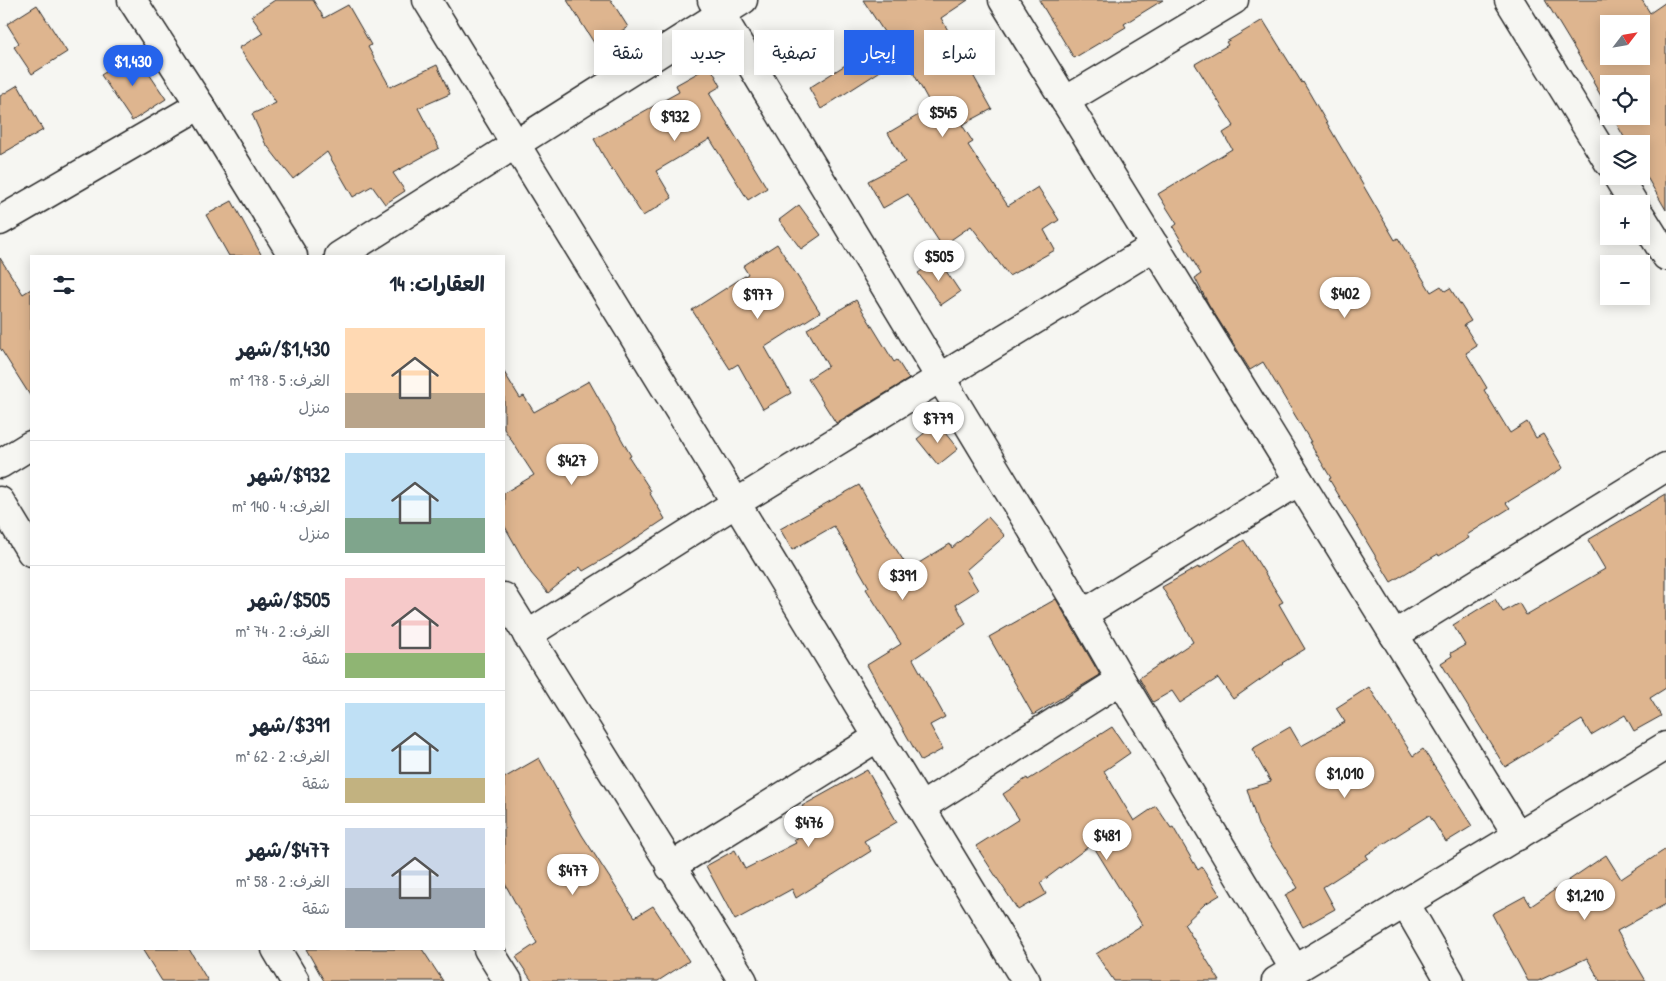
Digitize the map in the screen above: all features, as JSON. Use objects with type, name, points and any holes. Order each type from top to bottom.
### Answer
[{"type":"street","points":[[132,0],[200,105],[292,255]]},
{"type":"street","points":[[426,0],[736,503],[1026,981]]},
{"type":"street","points":[[1003,0],[1518,836]]},
{"type":"street","points":[[1065,101],[1234,0]]},
{"type":"street","points":[[1509,0],[1600,148]]},
{"type":"street","points":[[341,255],[725,5],[939,378],[1083,614],[1286,975],[1666,746]]},
{"type":"street","points":[[0,221],[200,105]]},
{"type":"street","points":[[1650,230],[1666,256]]},
{"type":"street","points":[[527,635],[736,503],[1155,246]]},
{"type":"street","points":[[0,464],[30,446]]},
{"type":"street","points":[[1394,635],[1666,467]]},
{"type":"street","points":[[1083,614],[1299,481]]},
{"type":"street","points":[[0,501],[30,550]]},
{"type":"street","points":[[505,599],[743,981]]},
{"type":"street","points":[[921,807],[1121,680]]},
{"type":"street","points":[[670,866],[878,737]]},
{"type":"street","points":[[1405,903],[1450,981]]},
{"type":"street","points":[[277,950],[296,981]]},
{"type":"street","points":[[489,950],[508,981]]},
{"type":"building","points":[[275,0],[313,0],[324,18],[348,5],[371,45],[368,47],[390,87],[437,65],[450,94],[418,108],[439,148],[393,173],[405,191],[385,204],[372,186],[353,197],[327,152],[293,179],[265,143],[252,114],[276,103],[239,48],[263,33],[251,16]]},
{"type":"building","points":[[567,0],[611,0],[628,27],[623,30],[594,30],[594,43]]},
{"type":"building","points":[[863,0],[968,0],[941,18],[948,30],[924,30],[924,75],[973,75],[992,109],[962,125],[973,142],[968,145],[1008,206],[1038,187],[1059,220],[1044,230],[1055,250],[1009,276],[971,226],[942,246],[908,194],[883,208],[868,181],[905,162],[888,133],[932,107],[914,74],[914,30],[883,30]]},
{"type":"building","points":[[1039,0],[1163,0],[1124,24],[1126,27],[1074,58]]},
{"type":"building","points":[[1545,0],[1642,0],[1650,13],[1666,2],[1666,210],[1650,182],[1650,135],[1623,135],[1617,125],[1650,125],[1650,75],[1600,75],[1600,94]]},
{"type":"building","points":[[37,5],[67,52],[32,74],[14,47],[19,43],[7,24]]},
{"type":"building","points":[[1263,20],[1303,82],[1395,240],[1398,238],[1431,292],[1441,286],[1445,291],[1450,288],[1471,321],[1464,325],[1477,346],[1466,353],[1487,388],[1484,390],[1510,433],[1527,422],[1536,438],[1543,434],[1563,468],[1506,503],[1510,508],[1467,535],[1469,538],[1391,582],[1329,479],[1331,478],[1309,442],[1311,442],[1263,362],[1250,370],[1209,305],[1195,278],[1201,274],[1173,227],[1177,224],[1158,194],[1232,149],[1223,133],[1234,126],[1195,64],[1228,45],[1226,42]]},
{"type":"building","points":[[135,53],[166,99],[132,121],[101,75]]},
{"type":"building","points":[[844,66],[844,75],[874,75],[821,109],[809,88],[830,75],[834,75],[834,72]]},
{"type":"building","points":[[694,75],[715,75],[721,86],[709,93],[767,188],[748,200],[710,139],[656,171],[672,198],[643,216],[614,170],[612,171],[594,139],[679,92],[676,85]]},
{"type":"building","points":[[18,85],[43,130],[0,155],[0,96]]},
{"type":"building","points":[[232,201],[261,255],[228,255],[206,215]]},
{"type":"building","points":[[799,205],[821,235],[801,249],[779,220]]},
{"type":"building","points":[[777,244],[820,312],[765,347],[791,393],[763,409],[738,364],[730,369],[692,310],[748,274],[743,266]]},
{"type":"building","points":[[0,258],[23,294],[30,290],[30,395],[0,348]]},
{"type":"building","points":[[938,259],[960,292],[941,305],[918,273]]},
{"type":"building","points":[[856,300],[894,362],[897,360],[909,379],[836,423],[808,379],[828,366],[807,329]]},
{"type":"building","points":[[505,374],[520,398],[524,396],[534,412],[589,381],[631,456],[629,457],[651,491],[649,492],[665,519],[583,571],[580,567],[548,593],[531,573],[505,527],[505,492],[534,475],[505,431]]},
{"type":"building","points":[[937,423],[958,449],[938,465],[917,439]]},
{"type":"building","points":[[859,485],[909,569],[950,544],[952,548],[988,517],[1005,536],[966,570],[978,590],[956,604],[966,624],[913,659],[945,717],[930,725],[943,749],[921,761],[867,665],[901,644],[866,589],[869,587],[834,526],[792,550],[780,529]]},
{"type":"building","points":[[1666,494],[1666,688],[1650,698],[1661,716],[1634,731],[1625,715],[1591,735],[1582,720],[1505,767],[1441,663],[1452,656],[1451,653],[1465,645],[1453,625],[1495,599],[1503,612],[1519,603],[1526,615],[1605,569],[1588,540]]},
{"type":"building","points":[[1244,540],[1283,602],[1279,604],[1305,649],[1282,663],[1233,699],[1218,678],[1180,703],[1172,691],[1153,702],[1139,678],[1193,642],[1162,587],[1198,567],[1199,569]]},
{"type":"building","points":[[1056,599],[1100,675],[1033,715],[989,637]]},
{"type":"building","points":[[1369,687],[1413,756],[1423,749],[1472,826],[1446,842],[1429,815],[1366,855],[1368,858],[1323,887],[1335,909],[1303,927],[1285,895],[1298,888],[1258,825],[1247,789],[1271,782],[1252,749],[1290,727],[1301,746],[1345,722],[1336,708]]},
{"type":"building","points":[[1112,727],[1130,753],[1104,771],[1134,821],[1156,806],[1171,828],[1173,827],[1198,870],[1202,867],[1220,895],[1205,904],[1184,924],[1220,981],[1114,981],[1096,954],[1142,925],[1092,844],[1040,883],[1046,894],[1018,910],[976,846],[1019,819],[1003,794]]},
{"type":"building","points":[[539,758],[582,835],[635,917],[653,906],[689,961],[658,981],[532,981],[516,957],[537,943],[505,884],[505,777]]},
{"type":"building","points":[[867,770],[897,822],[864,841],[871,851],[796,898],[792,889],[735,920],[706,866],[735,850],[745,869],[796,843],[794,840],[814,828],[802,806]]},
{"type":"building","points":[[1666,849],[1666,904],[1617,931],[1646,981],[1600,981],[1587,958],[1538,981],[1528,981],[1492,914],[1525,896],[1531,906],[1606,855],[1621,879]]},
{"type":"building","points":[[143,950],[190,950],[208,981],[162,981]]},
{"type":"building","points":[[307,950],[423,950],[443,981],[324,981]]}]
